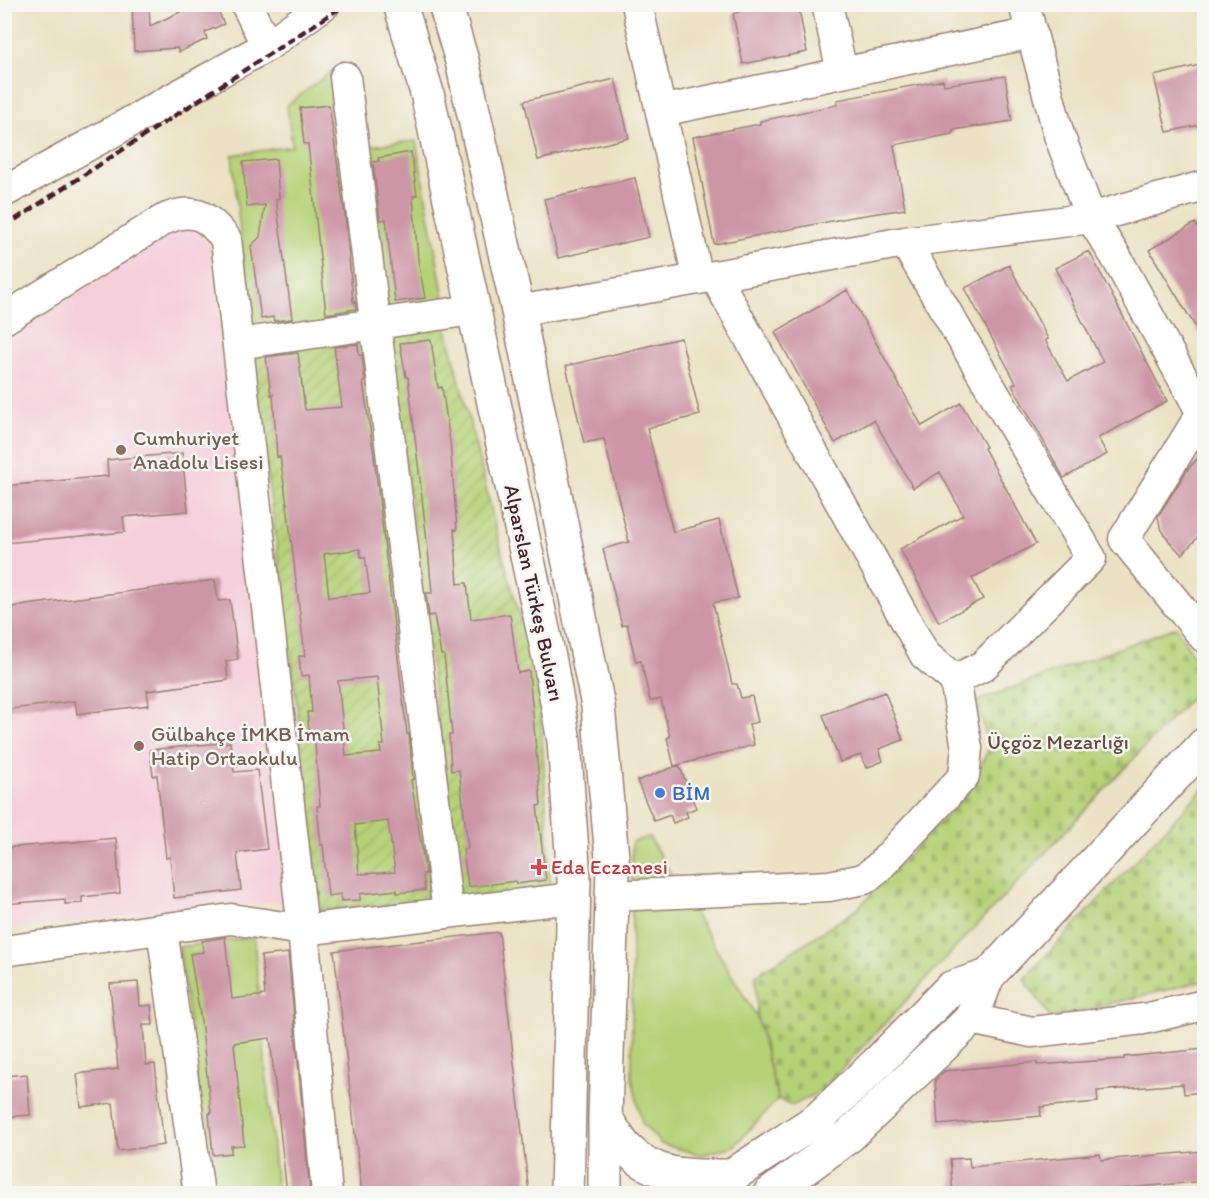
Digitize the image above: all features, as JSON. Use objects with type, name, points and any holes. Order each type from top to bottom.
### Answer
[{"type":"main road","name":"Alparslan Türkeş Bulvarı","points":[[400,4],[427,93],[564,741],[573,898],[567,1194]]},
{"type":"main road","name":"Alparslan Türkeş Bulvarı","points":[[445,4],[462,61],[518,311],[598,706],[613,868],[605,1117],[605,1194]]},
{"type":"main road","points":[[770,1194],[849,1136],[971,1019],[988,976],[1204,745]]},
{"type":"main road","points":[[704,1194],[818,1119],[878,1062],[951,987],[988,976]]},
{"type":"main road","points":[[605,1117],[626,1148],[654,1169],[683,1176],[731,1176]]},
{"type":"street","points":[[246,4],[267,46]]},
{"type":"street","points":[[4,192],[267,46],[325,4]]},
{"type":"street","points":[[612,896],[829,886],[864,879],[879,867],[964,776],[967,748],[955,680],[925,655],[707,277],[661,111],[637,4]]},
{"type":"street","points":[[827,4],[842,72]]},
{"type":"street","points":[[661,111],[842,72],[1028,19],[1059,135],[1091,218],[1116,256],[1203,412],[1124,539],[1091,558],[983,666],[955,680]]},
{"type":"street","points":[[345,77],[448,913]]},
{"type":"street","points":[[518,311],[905,242],[1091,218],[1204,186]]},
{"type":"street","points":[[4,319],[163,220],[178,213],[197,214],[212,222],[226,239],[303,930],[327,1194]]},
{"type":"street","points":[[905,242],[1091,558]]},
{"type":"street","points":[[238,344],[473,310]]},
{"type":"street","points":[[1124,539],[1204,637]]},
{"type":"street","points":[[4,951],[231,919],[303,930],[573,898]]},
{"type":"street","points":[[162,929],[199,1194]]},
{"type":"street","points":[[971,1019],[1032,1032],[1144,1019],[1204,1005]]},
{"type":"shaded area","points":[[195,229],[210,247],[253,559],[292,901],[5,929],[5,341],[174,231]]},
{"type":"green space","points":[[332,71],[371,321],[251,338],[232,155],[292,146],[287,105]]},
{"type":"green space","points":[[416,141],[445,304],[389,312],[367,146]]},
{"type":"green space","points":[[446,325],[502,553],[539,684],[551,892],[460,898],[390,337]]},
{"type":"green space","points":[[367,334],[432,903],[321,910],[288,630],[251,354]]},
{"type":"green space","name":"Üçgöz Mezarlığı","points":[[1176,627],[1204,673],[1204,684],[821,1091],[792,1106],[778,1099],[757,1017],[756,975],[856,910],[968,793],[989,748],[977,701]]},
{"type":"green space","points":[[1204,788],[1204,981],[1051,1018],[1024,979]]},
{"type":"green space","points":[[649,837],[757,1017],[778,1099],[734,1146],[702,1155],[661,1144],[642,1123],[632,1078],[632,842]]},
{"type":"green space","points":[[254,937],[277,1193],[211,1193],[179,947]]},
{"type":"building","points":[[132,4],[149,4],[150,26],[197,4],[215,4],[224,24],[205,32],[207,39],[179,52],[177,48],[134,51]]},
{"type":"building","points":[[761,4],[798,4],[807,52],[743,64],[733,14]]},
{"type":"building","points":[[1204,64],[1204,124],[1167,132],[1154,76]]},
{"type":"building","points":[[1005,76],[1012,121],[953,130],[953,134],[894,145],[905,209],[714,244],[693,137],[760,124],[760,121],[837,105],[837,100],[943,80],[944,85]]},
{"type":"building","points":[[615,79],[629,138],[538,160],[524,101]]},
{"type":"building","points":[[329,105],[346,223],[353,302],[355,302],[356,309],[326,314],[308,144],[304,144],[300,108]]},
{"type":"building","points":[[411,152],[417,195],[413,196],[418,260],[425,298],[395,302],[386,219],[380,220],[373,162],[379,161],[378,158]]},
{"type":"building","points":[[276,159],[279,198],[276,199],[292,319],[274,321],[273,317],[261,319],[251,246],[260,237],[265,205],[247,207],[243,162]]},
{"type":"building","points":[[635,178],[649,237],[558,258],[544,199]]},
{"type":"building","points":[[1195,223],[1204,238],[1204,341],[1149,250]]},
{"type":"building","points":[[1089,251],[1167,401],[1098,438],[1107,454],[1064,478],[1012,385],[1016,383],[965,288],[1009,265],[1048,339],[1045,340],[1068,381],[1103,362],[1055,268]]},
{"type":"building","points":[[847,290],[922,426],[961,403],[1036,544],[972,578],[983,599],[939,622],[900,549],[963,515],[940,472],[913,488],[874,420],[835,443],[775,332]]},
{"type":"building","points":[[681,338],[700,415],[647,428],[673,532],[719,520],[738,598],[713,603],[732,684],[737,684],[741,698],[752,696],[758,722],[749,724],[754,745],[674,766],[661,699],[650,701],[641,661],[636,662],[627,624],[622,626],[603,549],[629,542],[604,439],[584,443],[566,366]]},
{"type":"building","points":[[431,340],[438,388],[442,387],[450,442],[457,530],[454,529],[458,584],[467,583],[471,619],[510,614],[518,673],[529,671],[541,805],[537,806],[546,880],[468,887],[463,849],[468,848],[459,770],[451,771],[449,735],[452,735],[444,655],[441,655],[434,615],[429,616],[426,593],[432,593],[428,550],[408,377],[406,377],[400,343]]},
{"type":"building","points":[[358,344],[359,355],[362,355],[365,382],[363,382],[407,734],[409,734],[413,779],[411,780],[426,874],[423,874],[425,890],[360,894],[360,900],[341,901],[341,894],[328,896],[317,806],[320,806],[314,733],[309,733],[307,712],[312,712],[309,675],[301,676],[299,656],[305,656],[287,505],[280,456],[277,457],[273,394],[271,395],[266,357],[298,353],[305,410],[342,407],[334,347]],"holes":[[[360,549],[361,557],[365,557],[370,593],[329,597],[324,554]],[[377,677],[384,745],[380,745],[381,753],[346,756],[338,681]],[[388,821],[395,872],[359,874],[355,825]]]},
{"type":"building","points":[[1204,452],[1204,530],[1182,555],[1160,527],[1158,516],[1187,470]]},
{"type":"building","points":[[182,453],[188,511],[123,517],[125,532],[4,543],[4,486],[108,476],[107,460]]},
{"type":"building","points":[[215,580],[218,601],[230,600],[238,659],[226,661],[228,680],[147,691],[149,705],[77,714],[75,701],[4,710],[4,608]]},
{"type":"building","points":[[885,692],[903,740],[879,749],[883,761],[866,768],[861,755],[840,762],[823,715]]},
{"type":"building","points":[[230,742],[234,772],[257,770],[267,849],[237,853],[241,890],[174,898],[170,857],[166,858],[157,775],[153,776],[150,750]]},
{"type":"building","points":[[679,765],[696,808],[686,812],[688,817],[673,823],[670,815],[654,821],[637,781]]},
{"type":"building","points":[[116,838],[120,893],[82,897],[82,903],[65,904],[65,899],[4,904],[4,848]]},
{"type":"building","points":[[499,932],[529,1194],[362,1194],[334,951]]},
{"type":"building","points":[[225,937],[232,999],[265,995],[261,956],[288,953],[310,1194],[287,1194],[270,1038],[234,1043],[244,1145],[231,1146],[231,1153],[213,1155],[201,1021],[190,954],[203,952],[202,941]]},
{"type":"building","points":[[138,982],[140,1006],[151,1005],[153,1025],[143,1025],[146,1065],[155,1064],[164,1145],[118,1151],[113,1103],[81,1107],[77,1074],[118,1069],[110,984]]},
{"type":"building","points":[[1204,1049],[1204,1092],[1184,1094],[1183,1084],[1097,1091],[1098,1102],[1040,1107],[1041,1116],[938,1125],[935,1080],[944,1071],[1037,1062],[1037,1065],[1124,1059],[1124,1057]]},
{"type":"building","points":[[27,1074],[30,1115],[4,1117],[4,1076]]},
{"type":"building","points":[[1204,1151],[1204,1181],[1065,1194],[953,1194],[950,1159],[969,1158],[970,1167],[1100,1154],[1101,1160]]},
{"type":"railway","points":[[4,227],[346,4]]},
{"type":"place","name":"Cumhuriyet Anadolu Lisesi","points":[[121,450]]},
{"type":"place","name":"Gülbahçe İMKB İmam Hatip Ortaokulu","points":[[139,746]]},
{"type":"place","name":"BİM","points":[[660,793]]},
{"type":"place","name":"Eda Eczanesi","points":[[539,867]]}]
